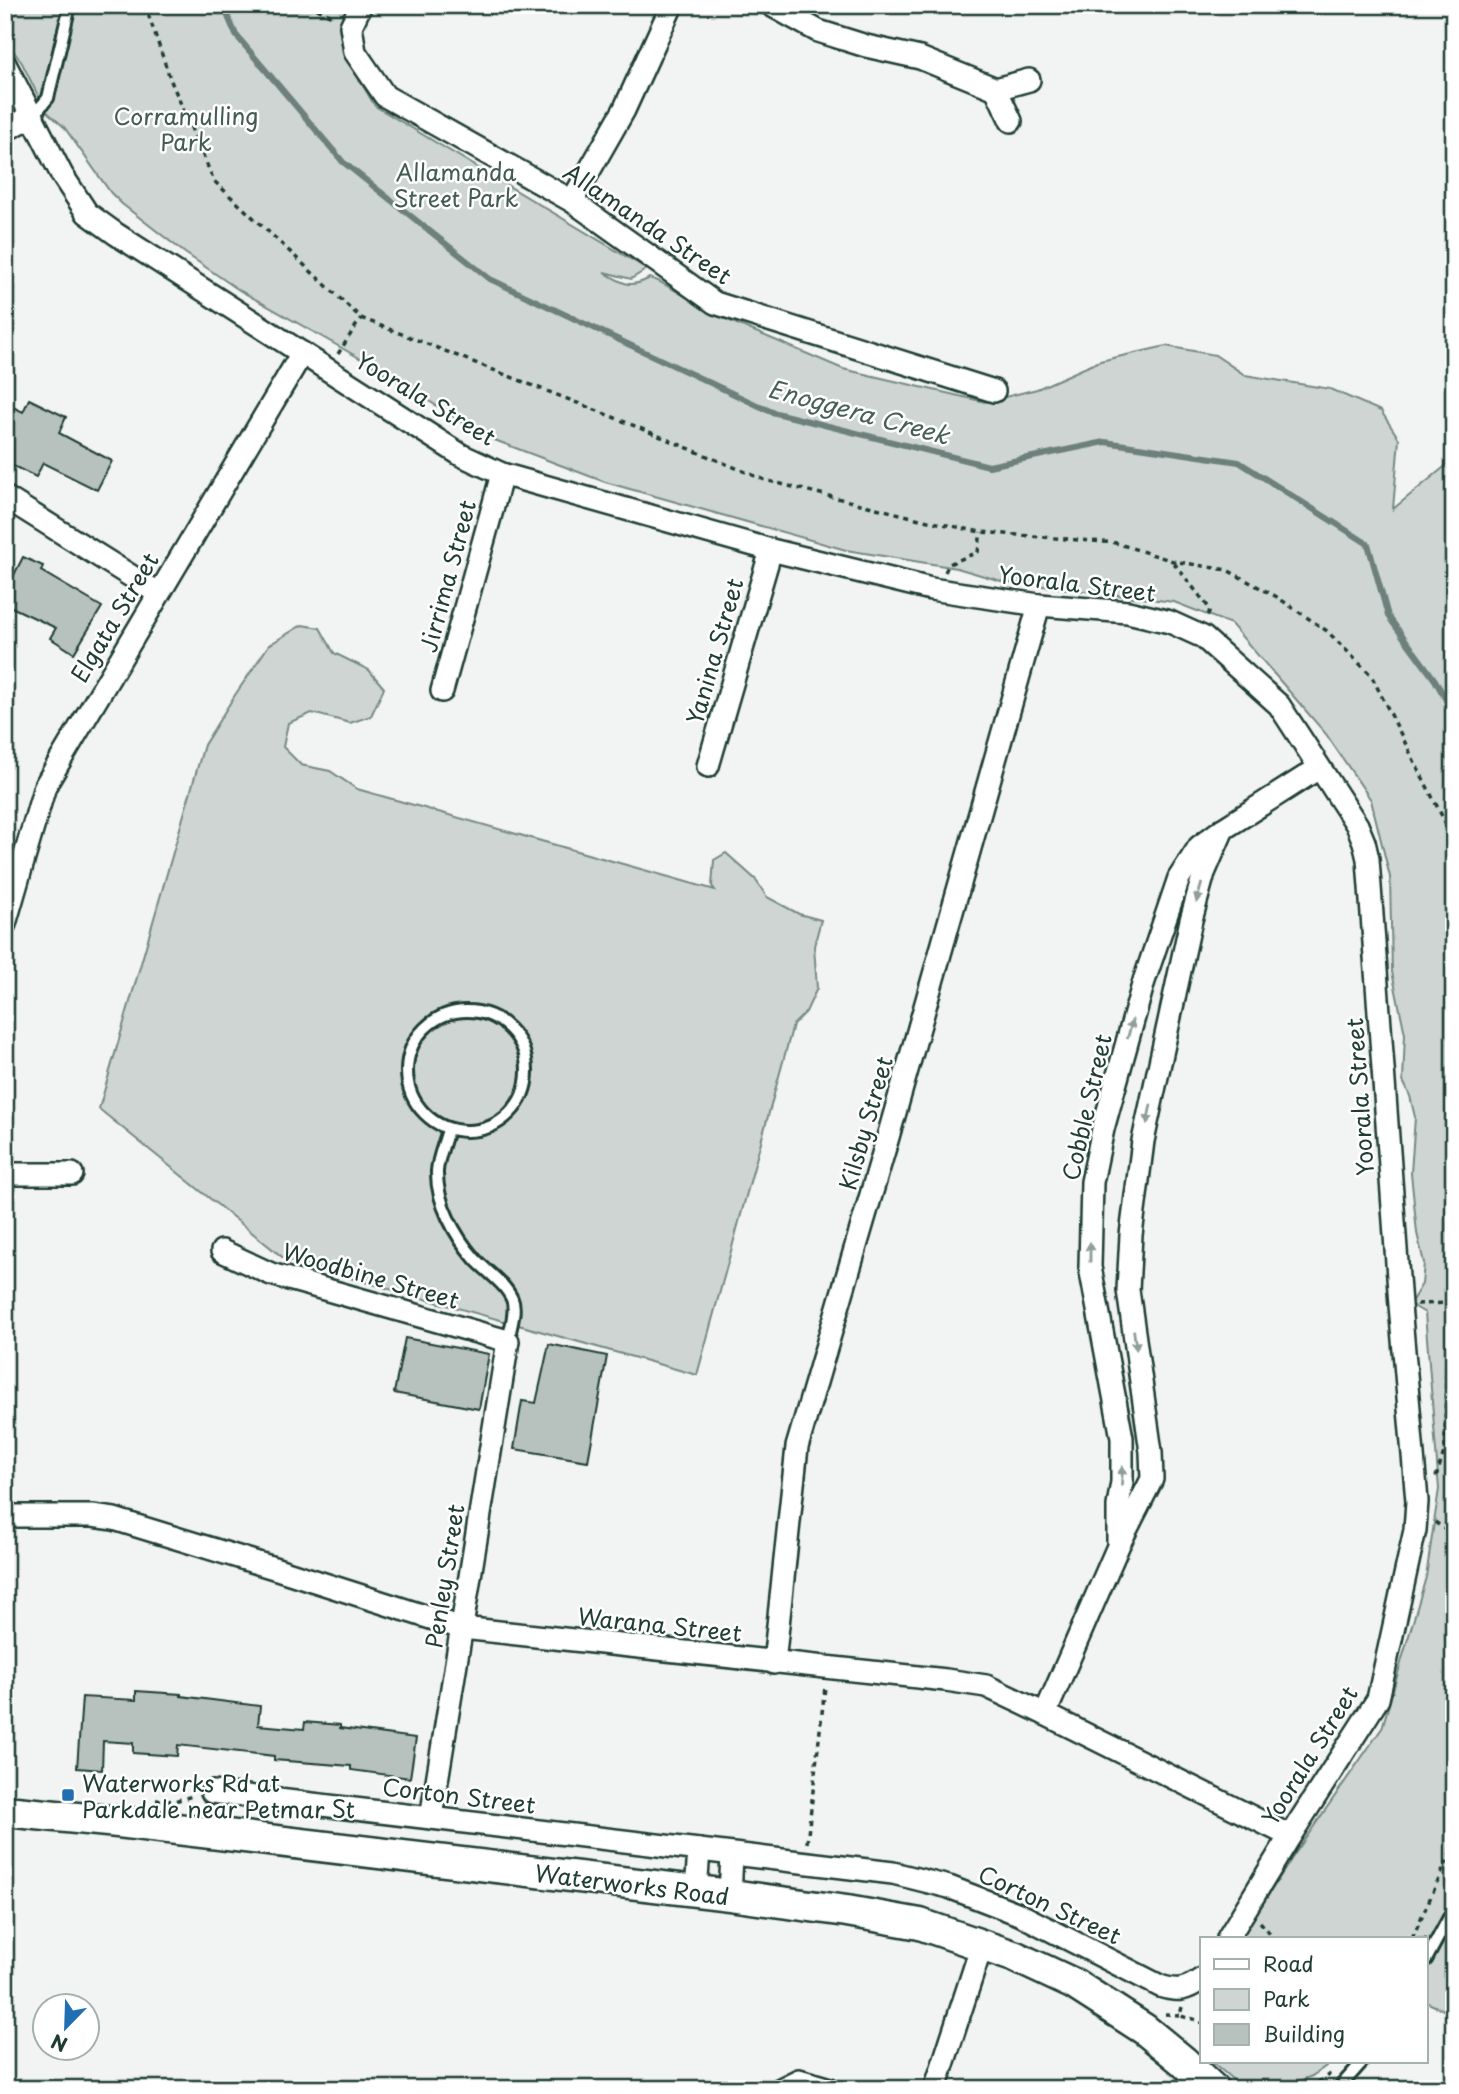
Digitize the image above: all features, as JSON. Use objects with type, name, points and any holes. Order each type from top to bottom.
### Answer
[{"type":"main road","name":"Waterworks Road","points":[[5,1811],[730,1895],[920,1924],[1046,1970],[1101,2000],[1164,2044],[1213,2089]]},
{"type":"street","points":[[351,26],[361,5]]},
{"type":"street","points":[[572,201],[624,110],[672,5]]},
{"type":"street","points":[[771,5],[818,31],[866,46],[920,58],[996,89],[1029,80]]},
{"type":"street","name":"Allamanda Street","points":[[351,26],[355,52],[385,96],[572,201],[715,303],[994,391]]},
{"type":"street","name":"Yoorala Street","points":[[5,64],[62,175],[87,213],[461,455],[502,474],[771,550],[934,590],[1039,605],[1128,612],[1170,622],[1203,638],[1279,705],[1357,825],[1368,859],[1417,1501],[1415,1530],[1378,1699],[1229,1937]]},
{"type":"street","points":[[996,89],[1011,121]]},
{"type":"street","points":[[5,130],[33,116]]},
{"type":"street","name":"Elgata Street","points":[[5,923],[45,786],[302,353]]},
{"type":"street","name":"Jirrima Street","points":[[442,691],[502,474]]},
{"type":"street","points":[[5,497],[159,593]]},
{"type":"street","name":"Yanina Street","points":[[708,766],[771,550]]},
{"type":"street","name":"Kilsby Street","points":[[774,1663],[797,1447],[1039,605]]},
{"type":"street","name":"Cobble Street","points":[[1119,1544],[1122,1438],[1090,1268],[1092,1182],[1103,1129],[1144,981],[1179,878],[1199,847],[1319,768]]},
{"type":"street","name":"Cobble Street","points":[[1045,1714],[1119,1544],[1152,1479],[1151,1452],[1128,1290],[1131,1235],[1143,1140],[1191,920],[1204,873],[1223,829]]},
{"type":"street","points":[[5,1174],[72,1174]]},
{"type":"street","name":"Woodbine Street","points":[[222,1251],[271,1275],[508,1341]]},
{"type":"street","name":"Penley Street","points":[[431,1818],[508,1341]]},
{"type":"street","name":"Warana Street","points":[[5,1516],[92,1516],[114,1519],[462,1629],[986,1686],[1290,1836]]},
{"type":"street","name":"Corton Street","points":[[212,1792],[893,1873],[949,1887],[1019,1914],[1179,1995]]},
{"type":"street","points":[[696,1892],[699,1850]]},
{"type":"street","points":[[730,1895],[732,1855]]},
{"type":"street","points":[[935,2089],[982,1945]]},
{"type":"street","points":[[1179,1995],[1200,1980]]},
{"type":"street","points":[[780,2089],[799,2080],[830,2089]]},
{"type":"lane","points":[[33,116],[48,98],[70,5]]},
{"type":"lane","points":[[461,1010],[482,1011],[500,1019],[514,1032],[524,1049],[528,1068],[526,1087],[518,1105],[504,1119],[487,1128],[468,1132],[448,1129],[430,1119],[416,1104],[408,1084],[409,1054],[412,1044],[424,1027],[441,1015],[461,1010]]},
{"type":"lane","points":[[448,1129],[437,1169],[440,1193],[448,1216],[462,1242],[512,1298],[508,1341]]},
{"type":"lane","points":[[1428,1956],[1454,1908]]},
{"type":"lane","points":[[1338,2089],[1362,2062]]},
{"type":"path","points":[[145,5],[171,81],[214,181],[361,317],[765,480],[929,522],[981,531],[1116,543],[1173,561],[1227,570],[1277,597],[1327,631],[1371,675],[1453,838],[1454,846]]},
{"type":"path","points":[[308,5],[351,26]]},
{"type":"path","points":[[328,369],[361,317]]},
{"type":"path","points":[[934,590],[949,565],[978,552],[981,531]]},
{"type":"path","points":[[1173,561],[1210,609],[1203,638]]},
{"type":"path","points":[[1401,1305],[1454,1303]]},
{"type":"path","points":[[1433,1489],[1444,1449],[1446,1370],[1454,1345]]},
{"type":"path","points":[[1415,1530],[1424,1515],[1447,1531],[1447,1585],[1454,1600]]},
{"type":"path","points":[[805,1863],[828,1668]]},
{"type":"path","points":[[147,1799],[174,1801],[212,1792]]},
{"type":"path","points":[[1412,1937],[1454,1846]]},
{"type":"path","points":[[1179,1995],[1180,2015],[1194,2018],[1200,2022]]},
{"type":"path","points":[[1299,2089],[1320,2081],[1337,2068]]},
{"type":"green space","name":"Corramulling Park","points":[[5,5],[346,5],[345,56],[375,106],[647,269],[631,279],[604,272],[622,282],[631,284],[650,278],[658,281],[730,321],[843,369],[985,402],[1037,389],[1100,361],[1166,346],[1215,355],[1245,375],[1330,389],[1381,411],[1399,439],[1393,509],[1454,459],[1454,2015],[1428,2003],[1428,1937],[1242,1937],[1292,1858],[1382,1728],[1426,1577],[1439,1489],[1425,1313],[1410,1304],[1422,1284],[1424,1263],[1417,1233],[1411,1173],[1415,1117],[1403,1081],[1405,1034],[1392,972],[1390,877],[1371,800],[1326,734],[1231,624],[1174,602],[1001,581],[957,568],[846,550],[605,482],[484,436],[377,368],[239,290],[185,253],[122,204],[111,193],[64,127],[45,110],[22,63],[5,39]]},
{"type":"green space","points":[[302,625],[320,628],[334,653],[369,670],[384,688],[371,716],[350,723],[312,713],[288,723],[283,747],[301,765],[330,771],[357,789],[715,890],[712,886],[714,860],[726,853],[755,879],[767,897],[799,914],[821,920],[814,946],[817,988],[806,1012],[793,1025],[697,1375],[286,1260],[99,1109],[204,745],[269,645]]},
{"type":"green space","points":[[1212,2062],[1332,2062],[1312,2076],[1286,2086],[1285,2089],[1250,2089],[1232,2079]]},
{"type":"building","points":[[29,399],[66,417],[59,433],[112,461],[97,490],[43,463],[36,477],[5,462],[5,403],[23,412]]},
{"type":"building","points":[[23,557],[43,566],[41,571],[102,607],[74,653],[50,638],[56,628],[5,604],[5,574],[13,577]]},
{"type":"building","points":[[405,1338],[489,1354],[479,1409],[394,1393]]},
{"type":"building","points":[[549,1344],[607,1356],[588,1461],[514,1449],[522,1401],[536,1403]]},
{"type":"building","points":[[136,1691],[181,1694],[260,1706],[258,1725],[304,1729],[305,1722],[416,1738],[410,1778],[351,1770],[351,1766],[274,1760],[274,1756],[178,1745],[177,1756],[133,1753],[133,1743],[103,1741],[102,1770],[77,1768],[82,1697],[136,1700]]},
{"type":"waterway","name":"Enoggera Creek","points":[[223,5],[236,35],[343,162],[490,279],[772,412],[989,466],[1105,442],[1239,462],[1368,544],[1388,616],[1435,680],[1454,714]]},
{"type":"place","name":"Waterworks Rd at Parkdale near Petmar St","points":[[68,1795]]},
{"type":"park label","name":"Allamanda Street Park","points":[[456,184]]}]
